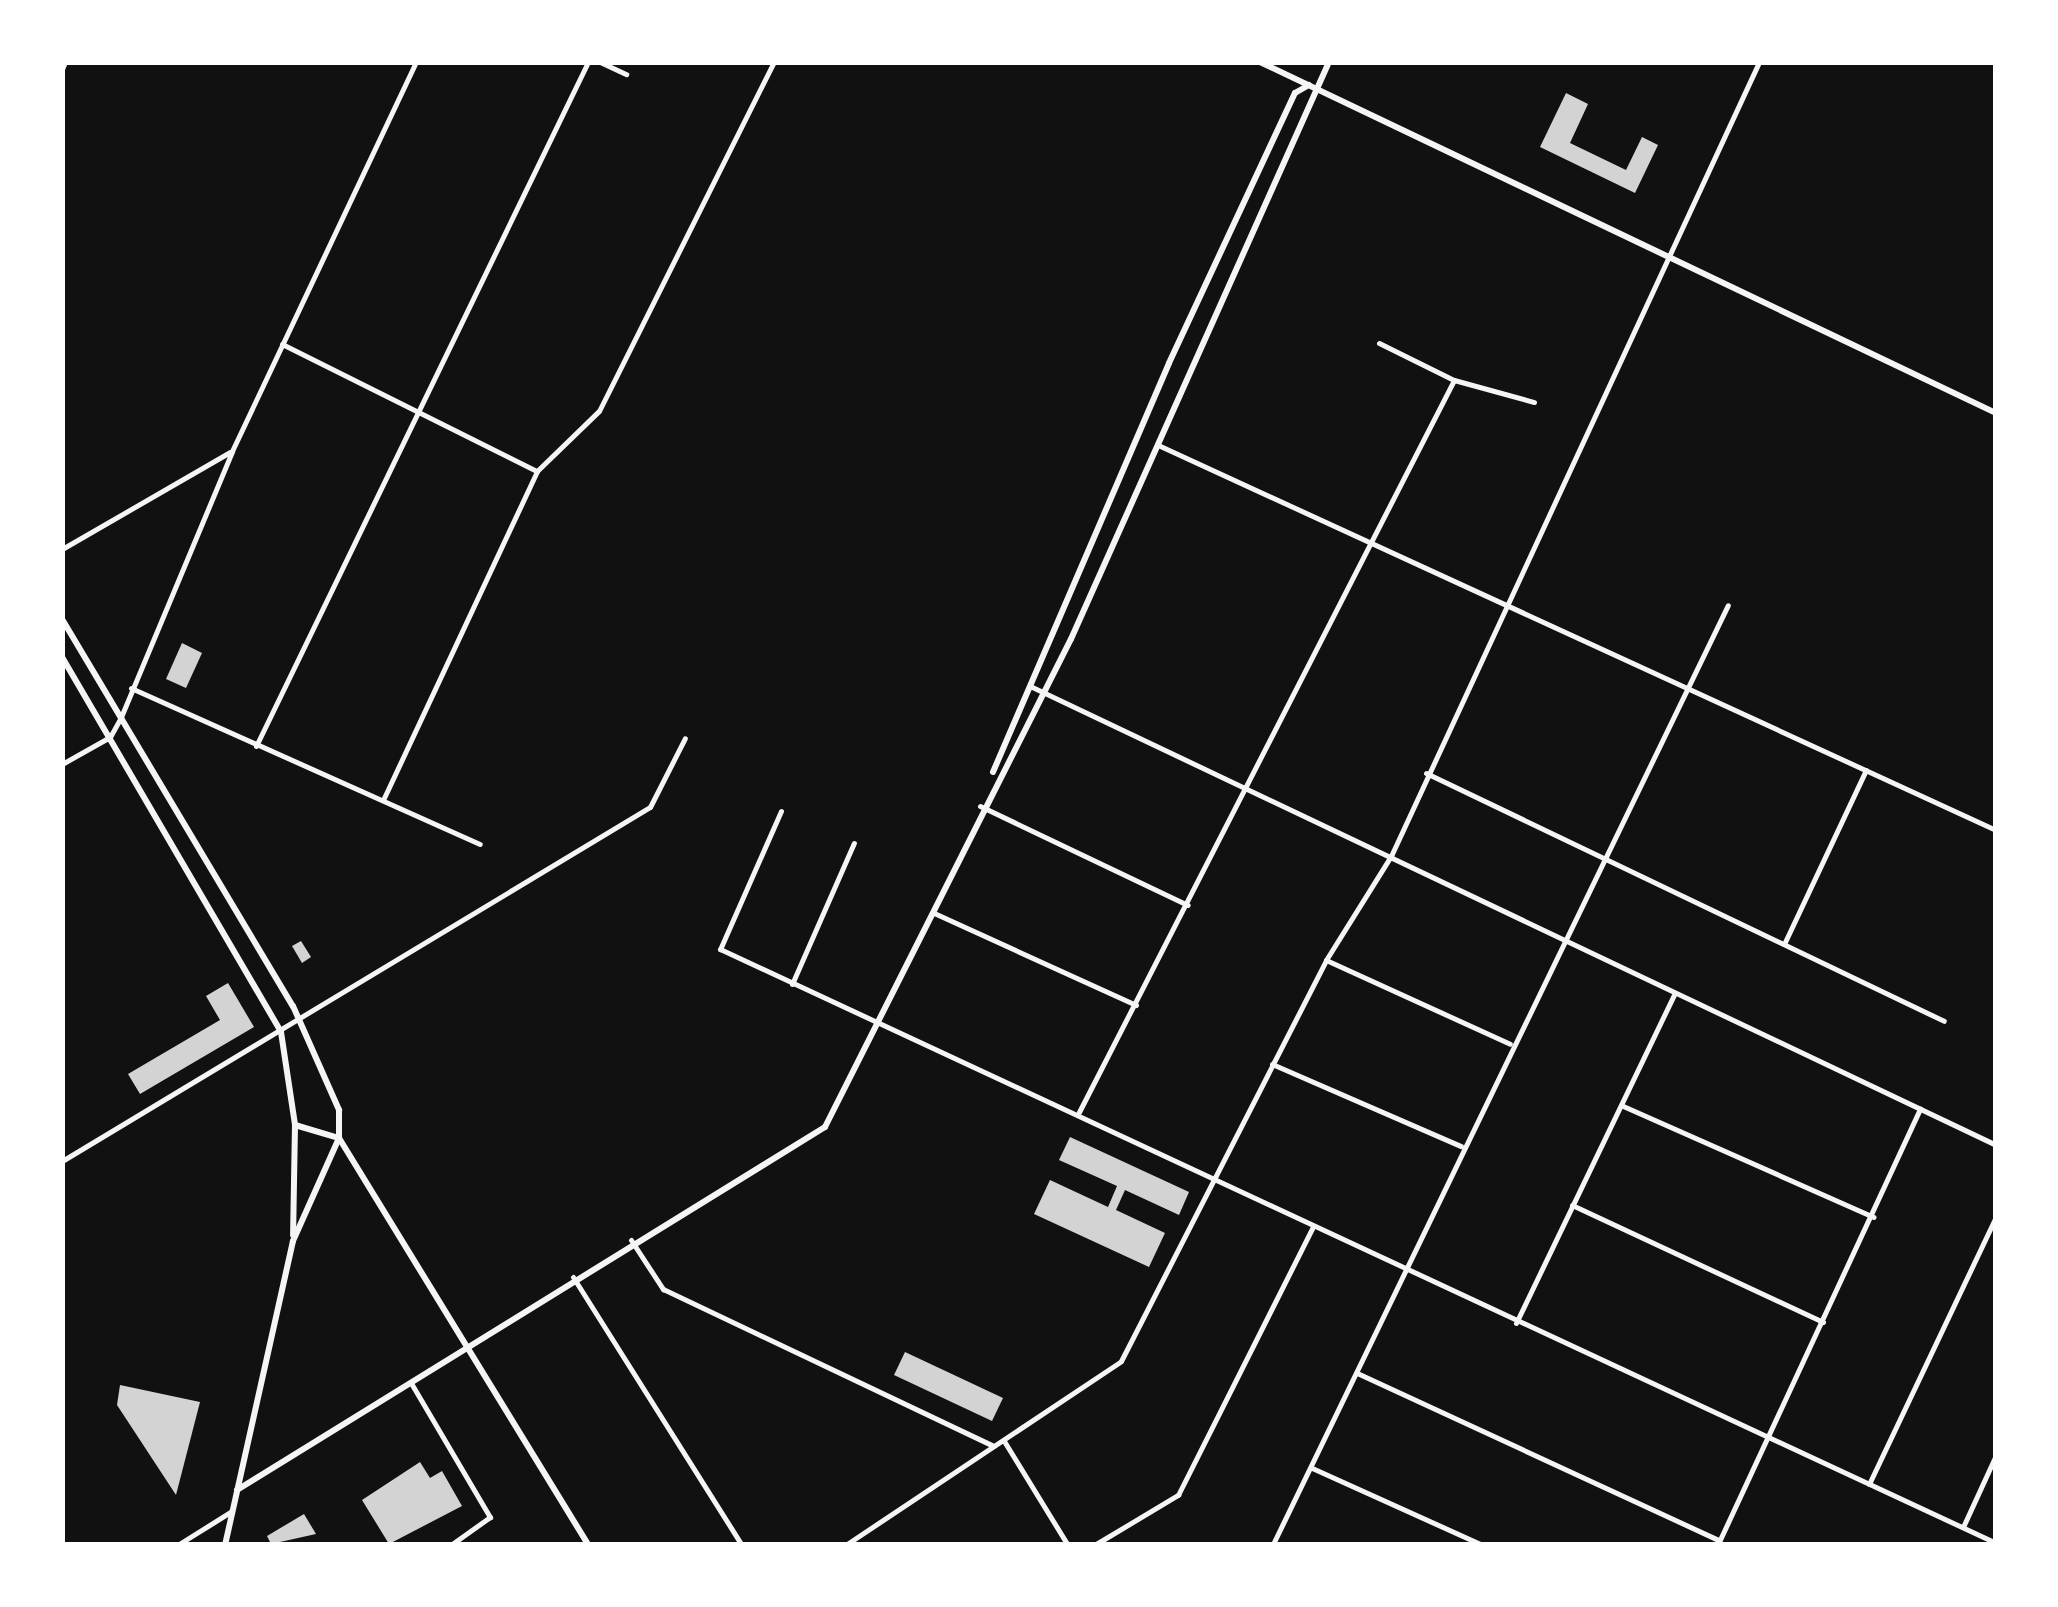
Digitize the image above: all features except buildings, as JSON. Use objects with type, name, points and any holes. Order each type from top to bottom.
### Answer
[{"type":"street","points":[[62,764],[110,738],[232,451],[416,62]]},
{"type":"street","points":[[256,746],[414,413],[588,62]]},
{"type":"street","points":[[600,62],[626,74]]},
{"type":"street","points":[[383,800],[537,472],[599,411],[774,62]]},
{"type":"street","points":[[1260,62],[1996,414]]},
{"type":"street","points":[[236,1491],[632,1240],[825,1127],[1039,692],[1313,87],[1329,62]]},
{"type":"street","points":[[848,1544],[1121,1361],[1326,960],[1390,856],[1759,62]]},
{"type":"street","points":[[980,806],[1027,685],[1295,93],[1313,87]]},
{"type":"street","points":[[1379,343],[1454,380],[1534,402]]},
{"type":"street","points":[[282,344],[537,472]]},
{"type":"street","points":[[1079,1112],[1251,788],[1368,544],[1454,380]]},
{"type":"street","points":[[1155,443],[1368,544],[1508,601],[1685,689],[1996,830]]},
{"type":"street","points":[[62,550],[232,451]]},
{"type":"street","points":[[1273,1544],[1358,1373],[1402,1269],[1510,1044],[1562,939],[1610,860],[1685,689],[1728,606]]},
{"type":"street","points":[[62,620],[299,1018],[335,1087],[339,1138],[588,1544]]},
{"type":"street","points":[[62,657],[282,1032],[295,1125],[293,1241]]},
{"type":"street","points":[[1027,685],[1251,788],[1996,1145]]},
{"type":"street","points":[[131,688],[480,844]]},
{"type":"street","points":[[62,1161],[650,807],[685,738]]},
{"type":"street","points":[[1786,942],[1866,770]]},
{"type":"street","points":[[1426,773],[1786,942],[1944,1021]]},
{"type":"street","points":[[980,806],[1188,904]]},
{"type":"street","points":[[781,812],[720,948],[878,1026],[1079,1112],[1212,1181],[1516,1323],[1774,1434],[1996,1543]]},
{"type":"street","points":[[792,984],[854,843]]},
{"type":"street","points":[[931,912],[1136,1005]]},
{"type":"street","points":[[1326,960],[1510,1044]]},
{"type":"street","points":[[1516,1323],[1624,1106],[1674,994]]},
{"type":"street","points":[[1272,1064],[1462,1146]]},
{"type":"street","points":[[1624,1106],[1874,1217]]},
{"type":"street","points":[[1358,1373],[1719,1542],[1774,1434],[1920,1109]]},
{"type":"street","points":[[295,1125],[339,1138]]},
{"type":"street","points":[[225,1544],[293,1241],[339,1138]]},
{"type":"street","points":[[1572,1204],[1824,1322]]},
{"type":"street","points":[[1870,1484],[1996,1216]]},
{"type":"street","points":[[1096,1544],[1178,1495],[1312,1228]]},
{"type":"street","points":[[632,1240],[663,1289],[992,1445]]},
{"type":"street","points":[[573,1277],[741,1544]]},
{"type":"street","points":[[410,1381],[490,1517],[452,1544]]},
{"type":"street","points":[[1003,1440],[1067,1544]]},
{"type":"street","points":[[1963,1527],[1996,1455]]},
{"type":"street","points":[[1312,1468],[1480,1544]]},
{"type":"street","points":[[178,1544],[232,1511]]}]
